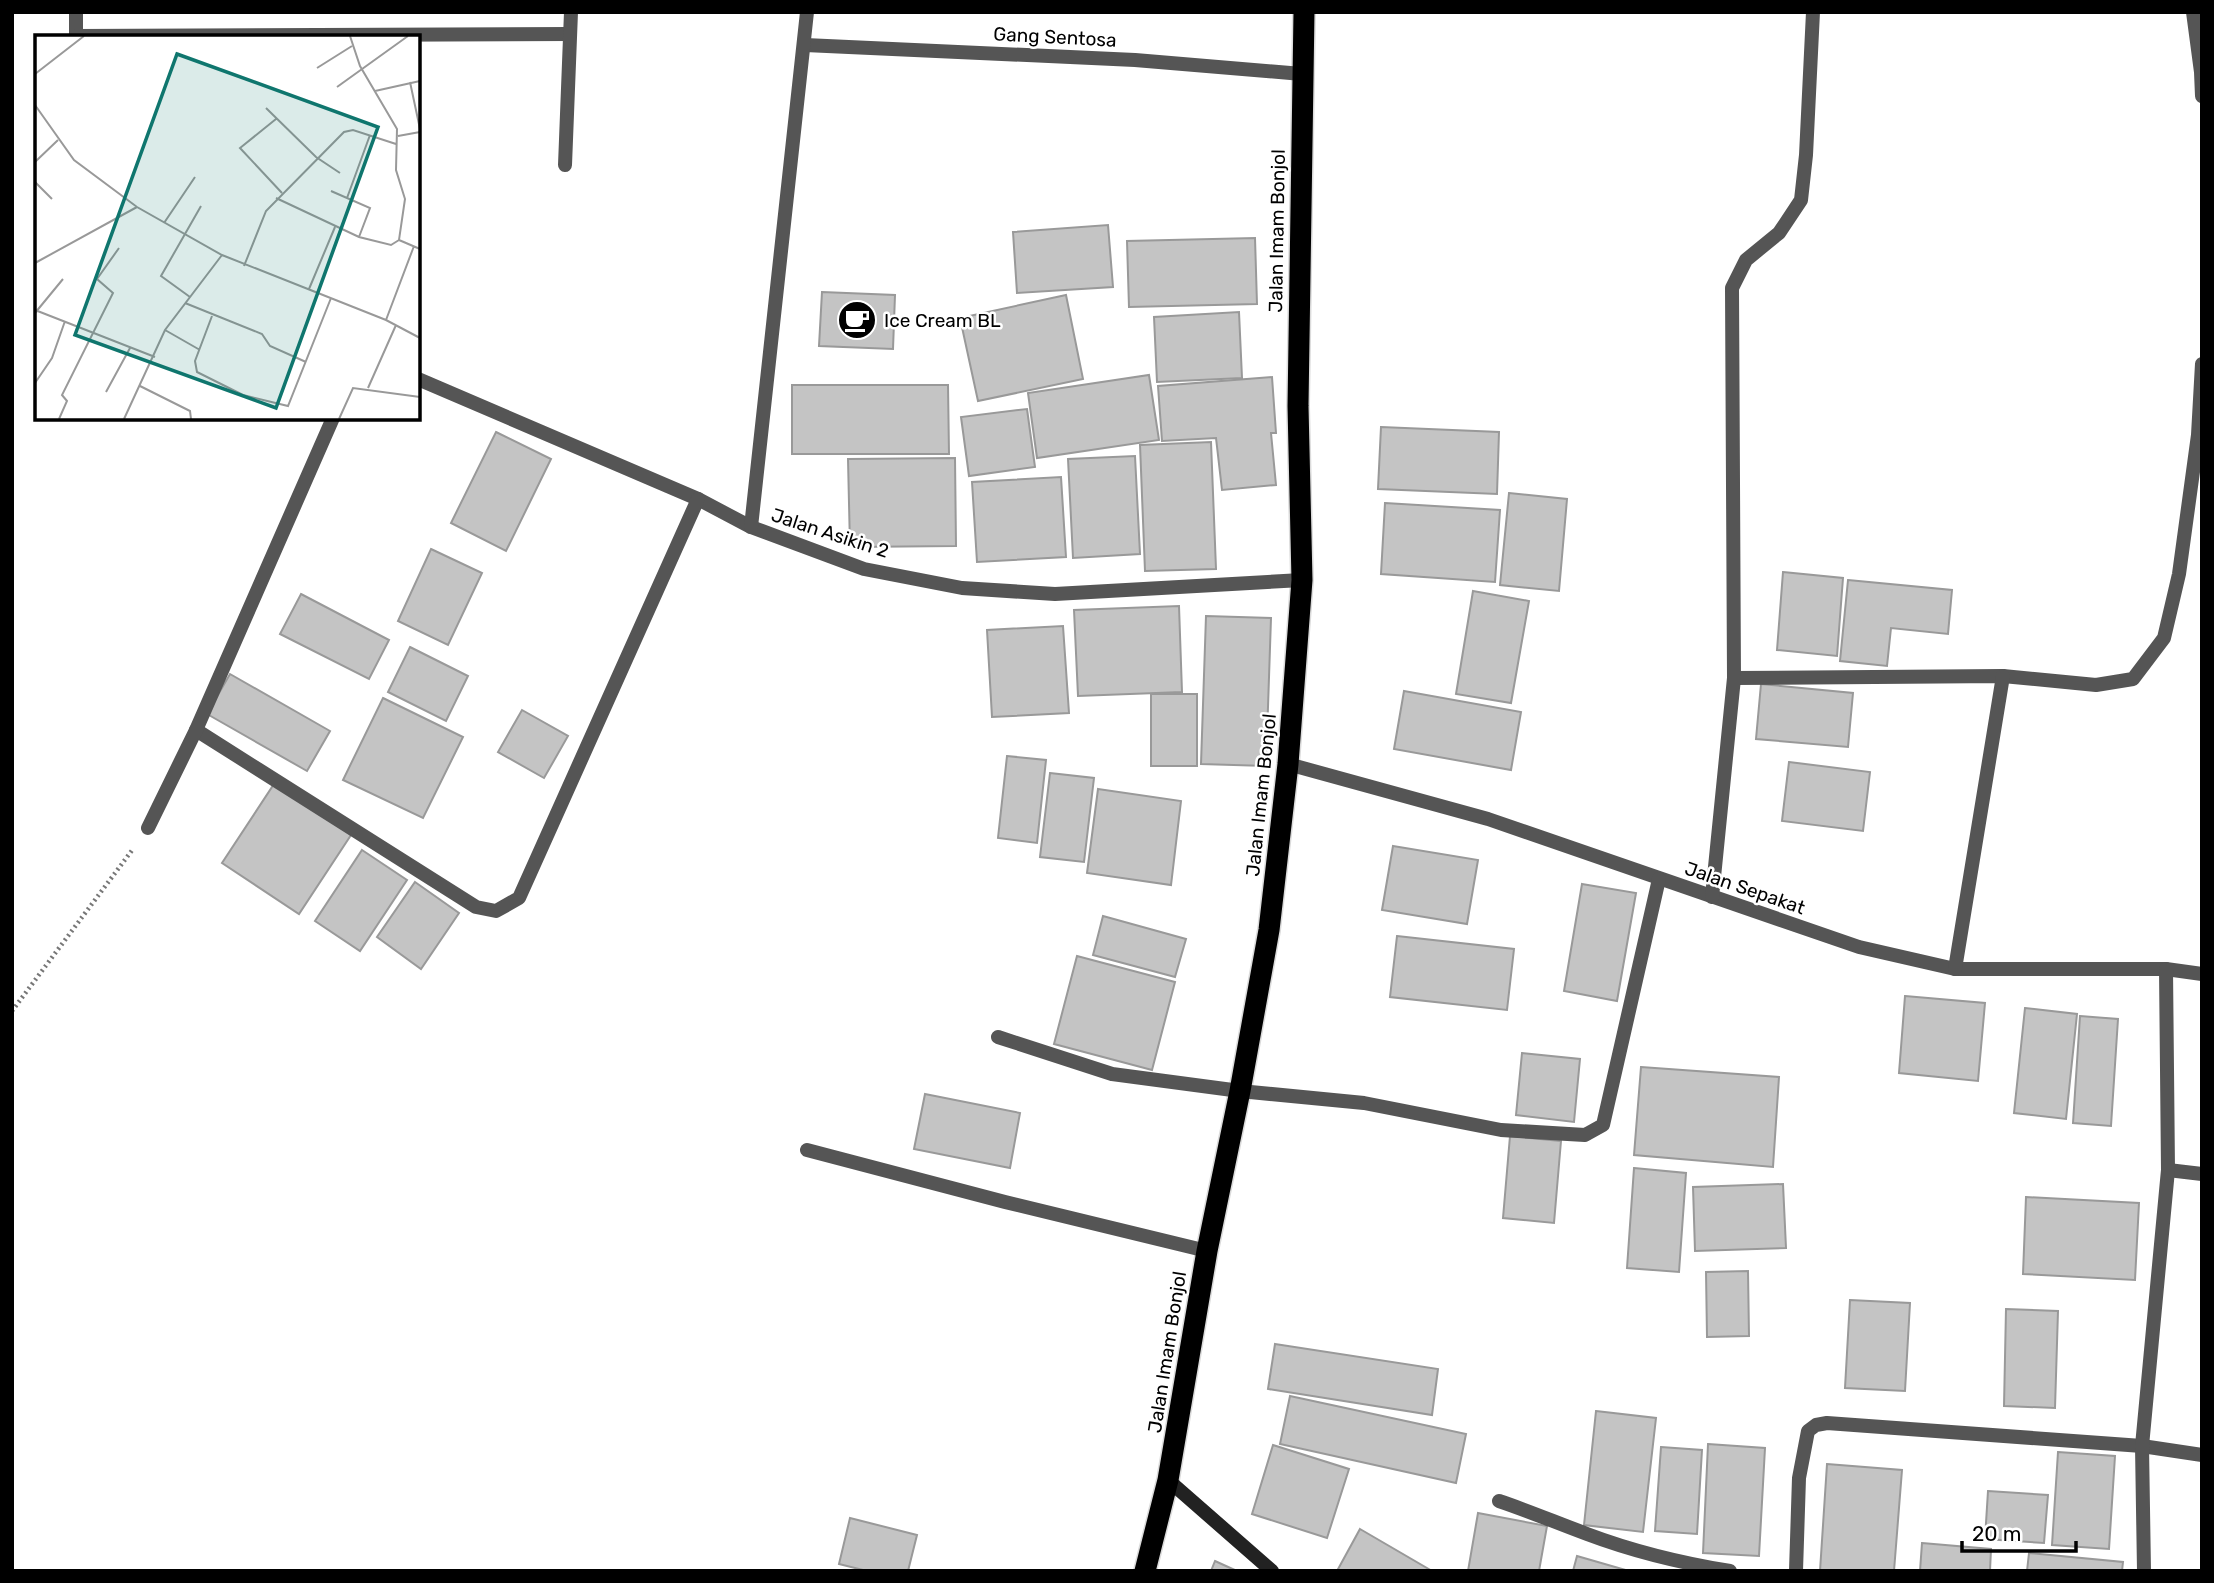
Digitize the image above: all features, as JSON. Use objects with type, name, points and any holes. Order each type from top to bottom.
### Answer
[{"type":"highway","name":"Jalan Imam Bonjol","points":[[1145,1571],[1168,1480],[1207,1251],[1269,930],[1288,764],[1302,580],[1298,406],[1304,12]]},
{"type":"street","points":[[76,12],[76,35]]},
{"type":"street","points":[[565,165],[571,12]]},
{"type":"street","points":[[751,527],[807,12]]},
{"type":"street","points":[[1712,897],[1734,678],[1732,288],[1746,260],[1779,233],[1801,200],[1806,155],[1813,12]]},
{"type":"street","points":[[2193,12],[2202,96]]},
{"type":"street","points":[[323,35],[570,34]]},
{"type":"street","name":"Gang Sentosa","points":[[805,45],[1135,60],[1302,74]]},
{"type":"street","points":[[1734,678],[2003,676],[2096,685],[2133,679],[2164,638],[2179,574],[2198,435],[2202,364]]},
{"type":"street","name":"Jalan Asikin 2","points":[[420,380],[698,499],[751,527],[864,569],[962,588],[1055,594],[1302,580]]},
{"type":"street","points":[[148,828],[195,730],[332,420]]},
{"type":"street","points":[[195,730],[477,907],[496,911],[519,898],[698,499]]},
{"type":"street","points":[[1955,969],[2003,676]]},
{"type":"street","name":"Jalan Sepakat","points":[[1288,764],[1488,819],[1859,947],[1955,969],[2166,969],[2202,974]]},
{"type":"street","points":[[998,1037],[1112,1074],[1240,1091],[1364,1102],[1500,1130],[1585,1135],[1603,1125],[1659,879]]},
{"type":"street","points":[[2144,1571],[2143,1446],[2168,1170],[2166,969]]},
{"type":"street","points":[[807,1150],[1207,1251]]},
{"type":"street","points":[[2168,1170],[2202,1174]]},
{"type":"street","points":[[1796,1571],[1799,1478],[1808,1432],[1816,1425],[1841,1423],[2143,1446],[2202,1455]]},
{"type":"street","points":[[1168,1480],[1272,1571]]},
{"type":"street","points":[[1499,1501],[1589,1535],[1686,1563],[1730,1571]]},
{"type":"path","points":[[12,1011],[148,828]]},
{"type":"building","points":[[1108,225],[1113,287],[1017,293],[1013,232]]},
{"type":"building","points":[[1255,238],[1257,304],[1129,307],[1127,241]]},
{"type":"building","name":"Ice Cream BL","points":[[822,292],[895,295],[893,349],[819,346]]},
{"type":"building","points":[[1066,295],[1083,379],[978,401],[960,318]]},
{"type":"building","points":[[1239,312],[1242,378],[1157,382],[1154,317]]},
{"type":"building","points":[[1149,375],[1159,440],[1037,458],[1028,393]]},
{"type":"building","points":[[1272,377],[1276,433],[1271,433],[1276,485],[1222,490],[1216,438],[1162,441],[1158,386]]},
{"type":"building","points":[[792,385],[948,385],[949,454],[792,454]]},
{"type":"building","points":[[1027,409],[1035,467],[969,476],[961,417]]},
{"type":"building","points":[[1381,427],[1499,432],[1497,494],[1378,489]]},
{"type":"building","points":[[496,432],[551,459],[506,551],[451,523]]},
{"type":"building","points":[[1211,442],[1216,569],[1145,571],[1140,445]]},
{"type":"building","points":[[1135,456],[1140,554],[1073,558],[1068,459]]},
{"type":"building","points":[[955,458],[956,546],[850,547],[848,459]]},
{"type":"building","points":[[1061,477],[1066,557],[977,562],[972,482]]},
{"type":"building","points":[[1509,493],[1567,499],[1559,591],[1500,585]]},
{"type":"building","points":[[1385,503],[1500,510],[1495,582],[1381,574]]},
{"type":"building","points":[[431,549],[482,573],[448,645],[398,621]]},
{"type":"building","points":[[1783,572],[1843,578],[1837,656],[1777,650]]},
{"type":"building","points":[[1848,580],[1952,590],[1948,634],[1891,628],[1887,666],[1840,661]]},
{"type":"building","points":[[1473,591],[1529,601],[1511,703],[1456,694]]},
{"type":"building","points":[[301,594],[389,640],[369,679],[280,634]]},
{"type":"building","points":[[1179,606],[1182,692],[1078,696],[1074,610]]},
{"type":"building","points":[[1206,616],[1271,618],[1266,766],[1201,764]]},
{"type":"building","points":[[1063,626],[1069,713],[992,717],[987,630]]},
{"type":"building","points":[[410,647],[468,676],[446,721],[388,692]]},
{"type":"building","points":[[230,674],[330,731],[307,771],[207,714]]},
{"type":"building","points":[[1761,684],[1853,693],[1848,747],[1756,739]]},
{"type":"building","points":[[1404,691],[1521,712],[1511,770],[1394,749]]},
{"type":"building","points":[[1151,694],[1197,694],[1197,766],[1151,766]]},
{"type":"building","points":[[383,698],[463,737],[423,818],[343,780]]},
{"type":"building","points":[[522,710],[568,736],[544,778],[498,752]]},
{"type":"building","points":[[1007,756],[1046,760],[1037,843],[998,838]]},
{"type":"building","points":[[1789,762],[1870,772],[1863,831],[1782,821]]},
{"type":"building","points":[[1050,773],[1094,778],[1084,862],[1040,857]]},
{"type":"building","points":[[274,784],[351,835],[299,914],[222,863]]},
{"type":"building","points":[[1098,789],[1181,801],[1171,885],[1087,873]]},
{"type":"building","points":[[1393,846],[1478,860],[1467,924],[1382,910]]},
{"type":"building","points":[[362,850],[407,880],[360,951],[315,921]]},
{"type":"building","points":[[415,882],[459,913],[421,969],[377,937]]},
{"type":"building","points":[[1582,884],[1636,893],[1617,1001],[1564,991]]},
{"type":"building","points":[[1103,916],[1186,939],[1175,977],[1093,955]]},
{"type":"building","points":[[1397,936],[1514,949],[1507,1010],[1390,997]]},
{"type":"building","points":[[1077,956],[1175,982],[1152,1070],[1054,1044]]},
{"type":"building","points":[[1905,996],[1985,1003],[1978,1081],[1899,1073]]},
{"type":"building","points":[[2025,1008],[2077,1014],[2066,1119],[2014,1113]]},
{"type":"building","points":[[2080,1016],[2118,1019],[2111,1126],[2073,1123]]},
{"type":"building","points":[[1522,1053],[1580,1059],[1574,1122],[1516,1115]]},
{"type":"building","points":[[1641,1067],[1779,1077],[1773,1167],[1634,1155]]},
{"type":"building","points":[[925,1094],[1020,1113],[1010,1168],[914,1149]]},
{"type":"building","points":[[1510,1136],[1561,1141],[1554,1223],[1503,1218]]},
{"type":"building","points":[[1634,1168],[1686,1173],[1679,1272],[1627,1268]]},
{"type":"building","points":[[1783,1184],[1786,1248],[1695,1251],[1693,1187]]},
{"type":"building","points":[[2026,1197],[2139,1203],[2135,1280],[2023,1274]]},
{"type":"building","points":[[1748,1271],[1749,1336],[1707,1337],[1706,1272]]},
{"type":"building","points":[[1850,1300],[1910,1303],[1905,1391],[1845,1388]]},
{"type":"building","points":[[2006,1309],[2058,1311],[2055,1408],[2004,1406]]},
{"type":"building","points":[[1275,1344],[1438,1369],[1432,1415],[1268,1389]]},
{"type":"building","points":[[1290,1396],[1466,1434],[1456,1483],[1280,1444]]},
{"type":"building","points":[[1596,1411],[1656,1418],[1643,1532],[1584,1525]]},
{"type":"building","points":[[1708,1444],[1765,1448],[1759,1556],[1703,1553]]},
{"type":"building","points":[[1273,1445],[1349,1469],[1327,1538],[1252,1514]]},
{"type":"building","points":[[1661,1447],[1702,1450],[1697,1534],[1655,1531]]},
{"type":"building","points":[[2058,1452],[2115,1456],[2109,1549],[2052,1545]]},
{"type":"building","points":[[1827,1464],[1902,1470],[1894,1571],[1820,1571]]},
{"type":"building","points":[[1988,1491],[2048,1495],[2044,1543],[1985,1539]]},
{"type":"building","points":[[1478,1513],[1547,1526],[1539,1571],[1468,1571]]},
{"type":"building","points":[[850,1518],[917,1535],[908,1571],[867,1571],[839,1564]]},
{"type":"building","points":[[1360,1529],[1432,1571],[1337,1571]]},
{"type":"building","points":[[1922,1543],[1991,1549],[1990,1571],[1920,1571]]},
{"type":"building","points":[[2029,1553],[2123,1562],[2122,1571],[2027,1571]]},
{"type":"building","points":[[1577,1556],[1629,1571],[1573,1571]]},
{"type":"building","points":[[1215,1561],[1237,1571],[1211,1571]]},
{"type":"place","name":"Ice Cream BL","points":[[857,320]]}]
